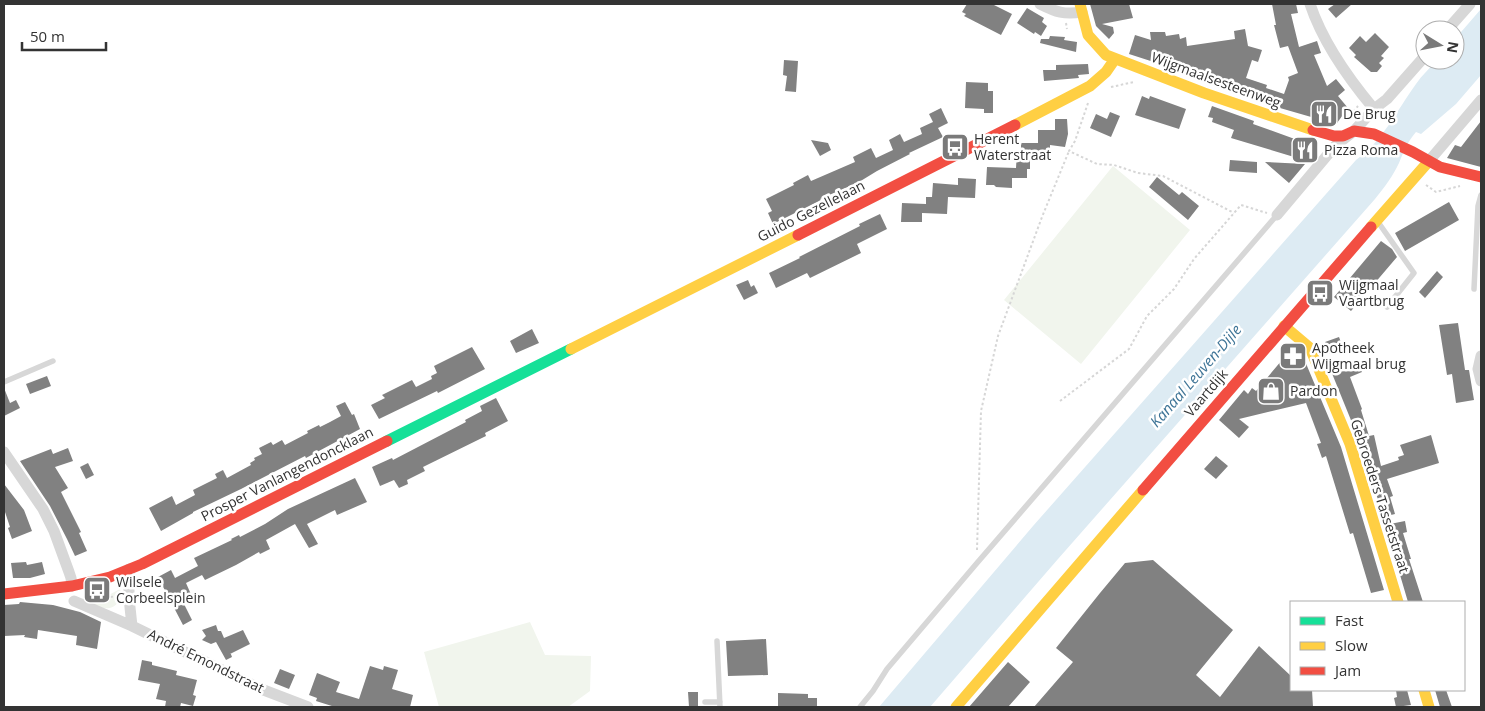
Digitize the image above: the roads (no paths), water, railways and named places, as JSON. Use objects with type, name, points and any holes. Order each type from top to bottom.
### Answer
[{"type":"street","points":[[1040,4],[1057,12],[1072,14],[1081,8]]},
{"type":"street","points":[[1310,4],[1314,18],[1330,49],[1374,109]]},
{"type":"street","points":[[1456,20],[1470,4]]},
{"type":"street","name":"Wijgmaalsesteenweg","points":[[1081,8],[1088,36],[1106,55],[1115,60],[1315,131],[1334,136],[1342,136],[1354,131],[1374,134],[1440,167],[1481,177]]},
{"type":"street","name":"Guido Gezellelaan","points":[[512,379],[1090,86],[1106,72],[1115,60]]},
{"type":"street","points":[[1277,215],[1335,146],[1354,131],[1374,109],[1387,99],[1415,67]]},
{"type":"street","name":"Vaartdijk","points":[[956,707],[1481,100]]},
{"type":"street","name":"Gebroeders Tassetstraat","points":[[1284,326],[1310,348],[1350,444],[1398,601]]},
{"type":"street","points":[[1481,356],[1478,369],[1481,381]]},
{"type":"street","name":"Prosper Vanlangendoncklaan","points":[[72,586],[110,577],[130,569],[512,379]]},
{"type":"street","points":[[4,452],[42,509],[54,531],[69,572],[72,586],[4,594]]},
{"type":"street","points":[[130,569],[129,598],[132,626]]},
{"type":"street","name":"André Emondstraat","points":[[74,601],[132,626],[261,689],[308,707]]},
{"type":"street","points":[[1424,691],[1429,707]]},
{"type":"lane","points":[[1474,289],[1479,246],[1478,206],[1481,195]]},
{"type":"lane","points":[[860,707],[873,692],[887,669],[1277,215]]},
{"type":"lane","points":[[1378,221],[1414,273],[1388,307]]},
{"type":"lane","points":[[4,382],[53,361]]},
{"type":"lane","points":[[705,702],[720,705],[717,641]]},
{"type":"water","name":"Kanaal Leuven-Dijle","points":[[1481,9],[1481,75],[1456,104],[1421,134],[1416,132],[1408,143],[1394,173],[1375,199],[930,707],[879,707],[1033,526],[1356,160],[1374,144],[1423,75],[1428,70],[1465,70],[1465,27]]},
{"type":"place","name":"De Brug","points":[[1324,114]]},
{"type":"place","name":"Herent Waterstraat","points":[[955,147]]},
{"type":"place","name":"Pizza Roma","points":[[1305,150]]},
{"type":"place","name":"Wijgmaal Vaartbrug","points":[[1320,293]]},
{"type":"place","name":"Apotheek Wijgmaal brug","points":[[1293,356]]},
{"type":"place","name":"Pardon","points":[[1271,391]]},
{"type":"place","name":"Wilsele Corbeelsplein","points":[[97,590]]}]
